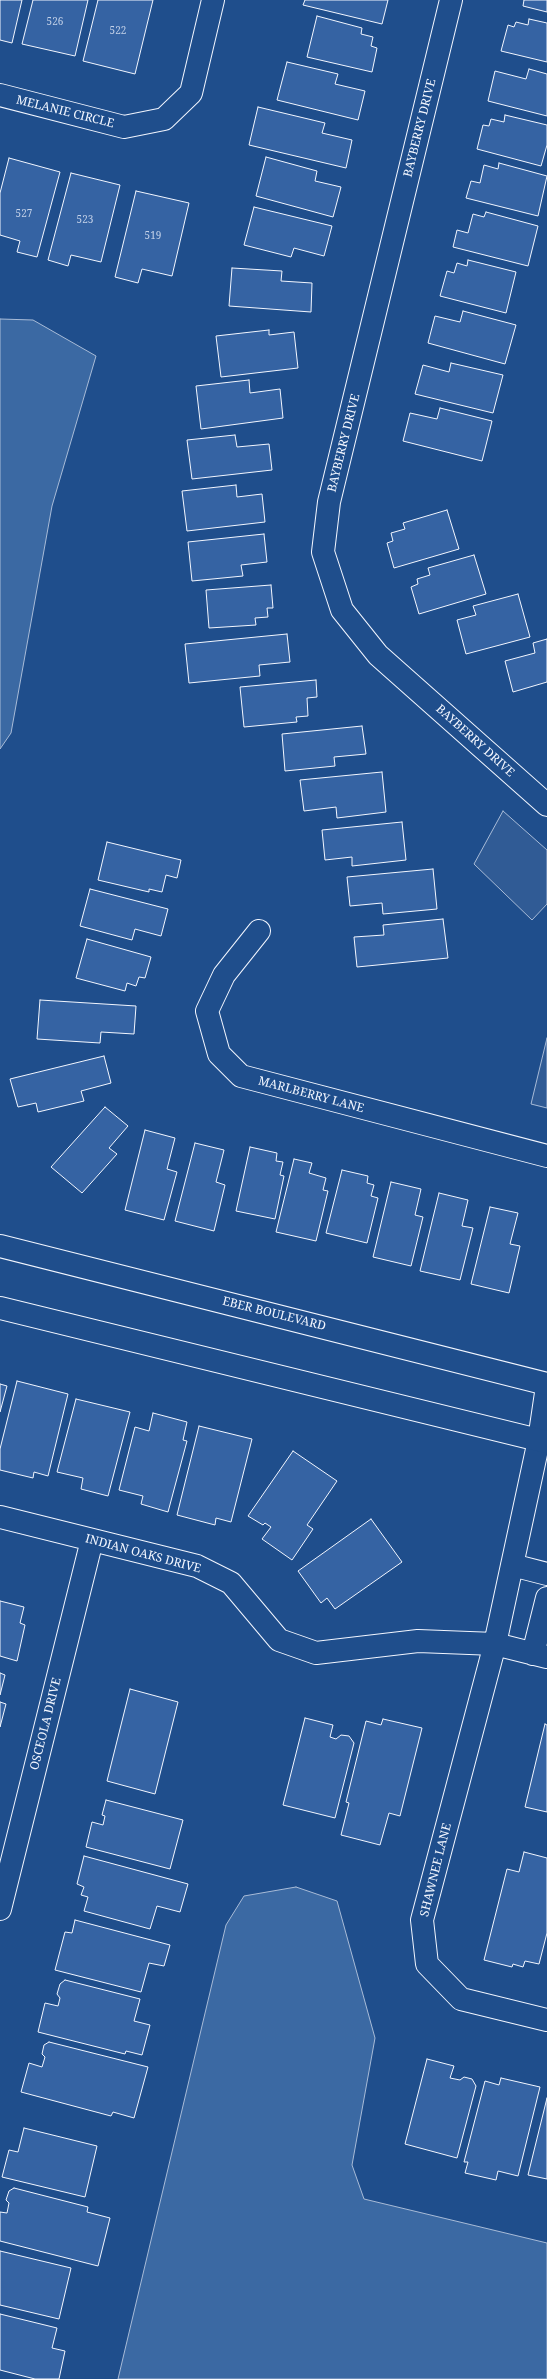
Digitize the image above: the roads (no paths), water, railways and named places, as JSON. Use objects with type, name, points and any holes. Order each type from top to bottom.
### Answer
[{"type":"street","name":"MELANIE CIRCLE","points":[[0,95],[124,127],[164,119],[191,93],[213,0]]},
{"type":"street","name":"BAYBERRY DRIVE","points":[[451,0],[329,502],[323,552],[342,610],[378,655],[547,805]]},
{"type":"street","name":"MARLBERRY LANE","points":[[259,931],[224,975],[207,1011],[219,1054],[241,1076],[547,1156]]},
{"type":"street","name":"EBER BOULEVARD","points":[[0,1246],[547,1385]]},
{"type":"street","points":[[0,1308],[543,1441]]},
{"type":"street","points":[[495,1644],[512,1565],[543,1441],[547,1385]]},
{"type":"street","name":"INDIAN OAKS DRIVE","points":[[0,1517],[197,1566],[231,1583],[279,1640],[316,1653],[418,1641],[495,1644],[540,1656],[547,1598]]},
{"type":"street","name":"OSCEOLA DRIVE","points":[[0,1909],[92,1540]]},
{"type":"street","points":[[512,1565],[547,1574]]},
{"type":"street","name":"SHAWNEE LANE","points":[[495,1644],[422,1920],[427,1964],[461,1999],[547,2020]]}]
